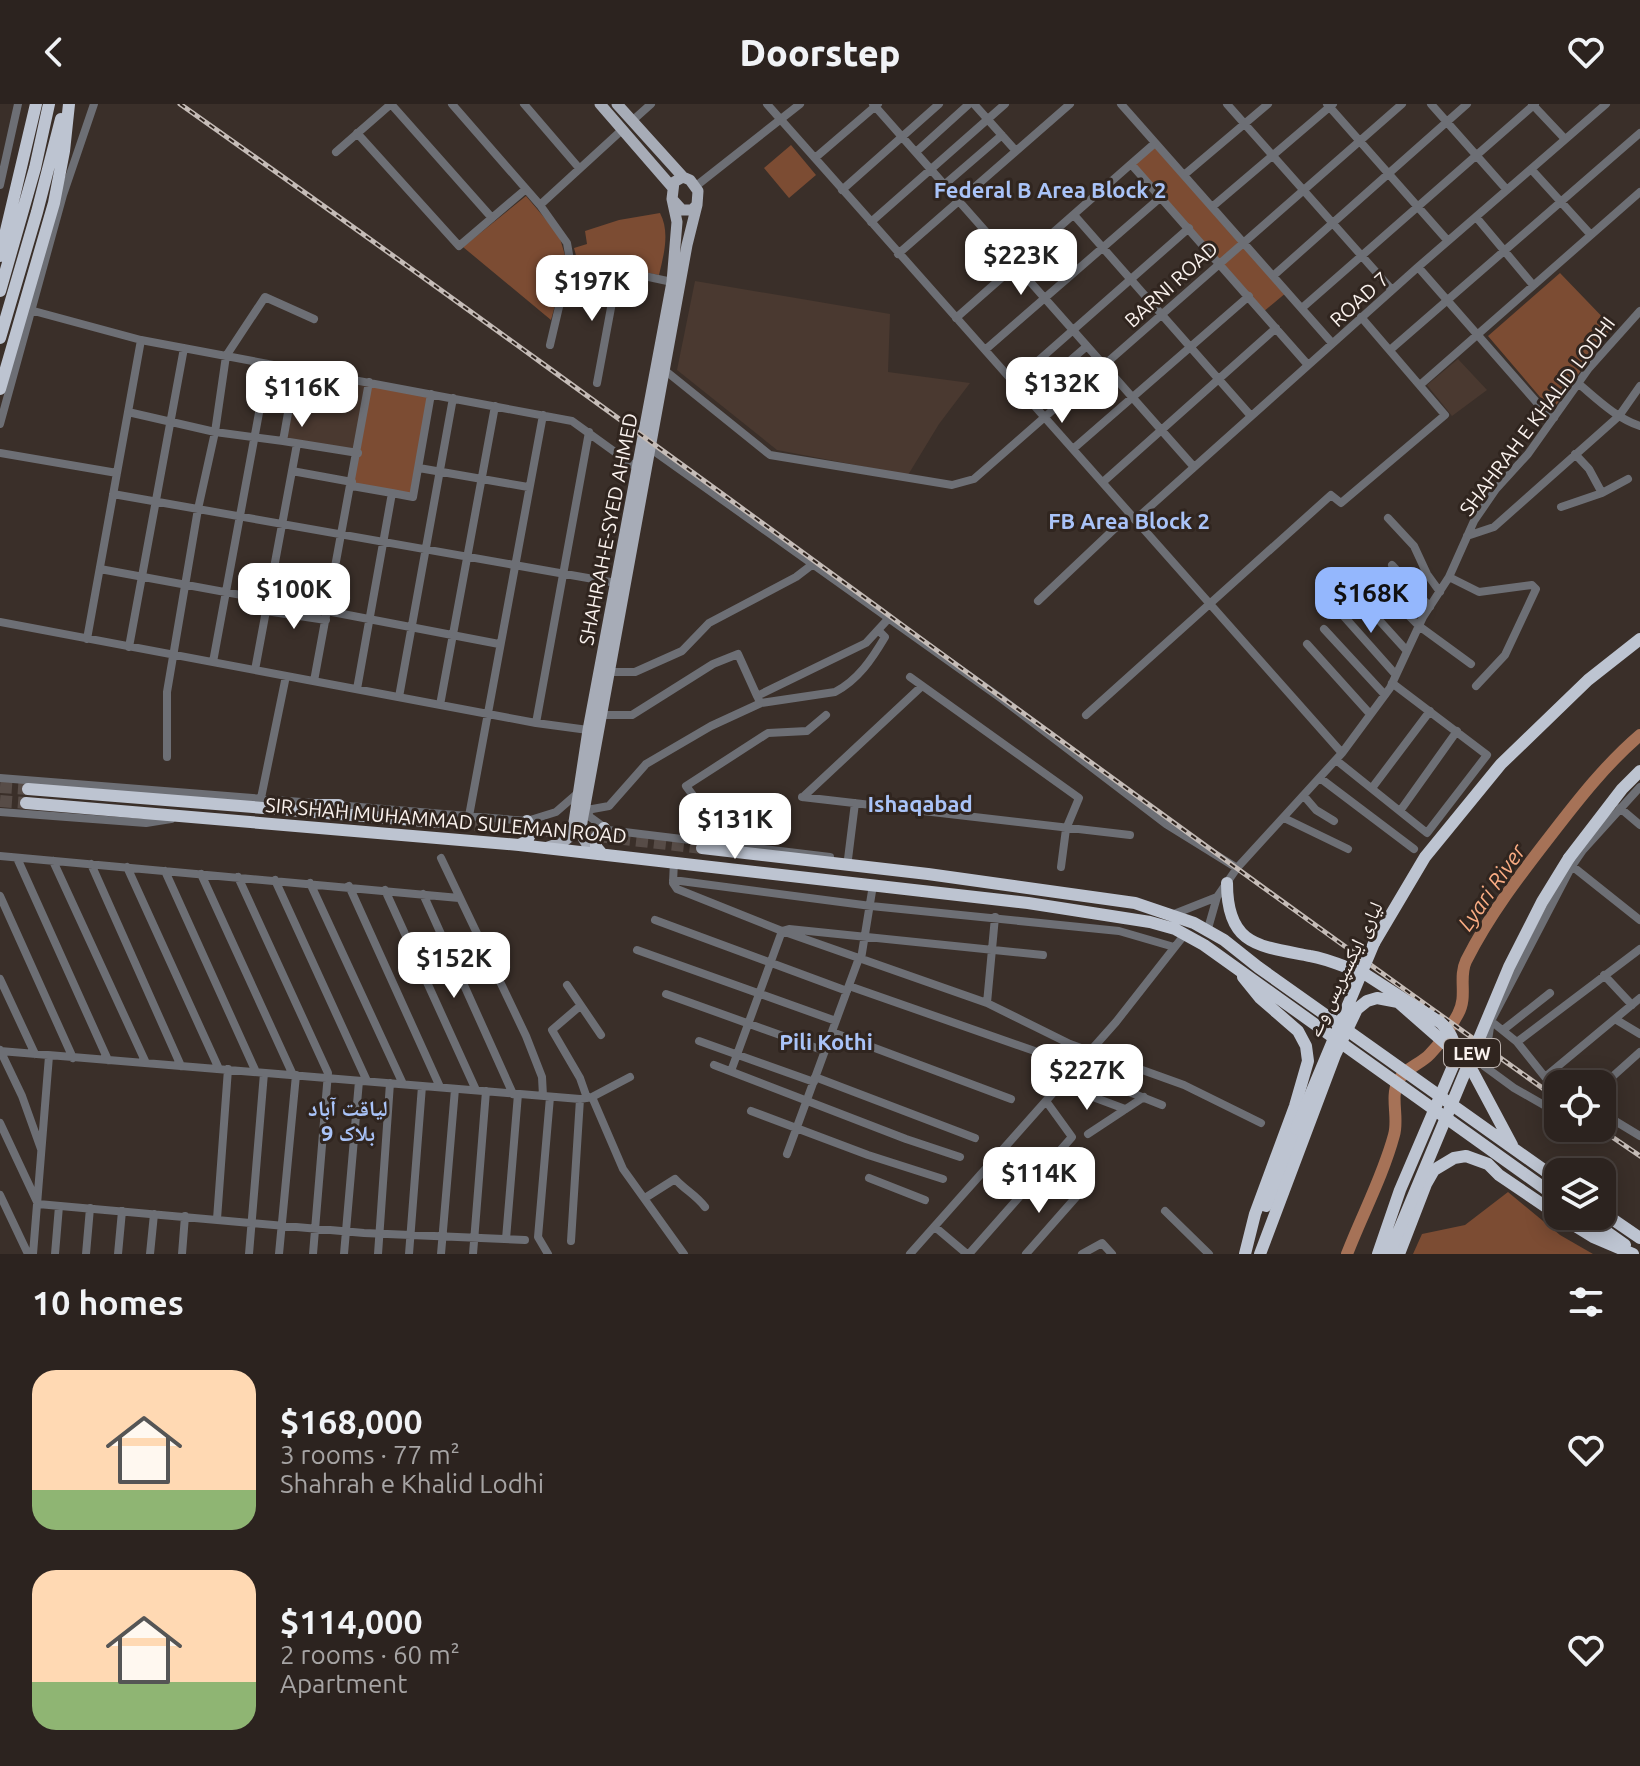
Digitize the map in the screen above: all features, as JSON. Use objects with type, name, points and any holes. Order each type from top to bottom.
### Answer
[{"type":"highway","points":[[0,256],[36,104]]},
{"type":"highway","points":[[0,291],[35,168],[49,104]]},
{"type":"highway","points":[[0,338],[67,104]]},
{"type":"highway","points":[[0,389],[54,203],[64,151],[67,104]]},
{"type":"highway","name":"لیاری ایکسپریس وے","points":[[1247,1254],[1317,1075],[1374,943],[1425,857],[1501,764],[1588,680],[1640,639]]},
{"type":"highway","name":"LEW","points":[[1389,1254],[1517,949],[1569,858],[1622,789],[1640,771]]},
{"type":"highway","points":[[124,788],[219,805]]},
{"type":"highway","name":"SIR SHAH MUHAMMAD SULEMAN ROAD","points":[[28,789],[439,822]]},
{"type":"highway","name":"SIR SHAH MUHAMMAD SULEMAN ROAD","points":[[26,803],[674,861],[1128,917],[1185,934],[1353,1042]]},
{"type":"highway","points":[[249,807],[339,805]]},
{"type":"highway","points":[[519,845],[526,842],[530,835],[527,821]]},
{"type":"highway","points":[[600,854],[596,838],[604,828]]},
{"type":"highway","points":[[702,848],[928,874],[1135,903],[1174,914],[1224,940],[1430,1107],[1544,1188]]},
{"type":"highway","points":[[1227,883],[1228,910],[1233,922],[1242,936],[1256,944]]},
{"type":"highway","points":[[1185,934],[1194,923]]},
{"type":"highway","points":[[1224,940],[1256,944]]},
{"type":"highway","name":"LEW","points":[[1256,944],[1314,956],[1365,974],[1441,1023],[1450,1033],[1455,1046],[1453,1066],[1400,1190],[1378,1254]]},
{"type":"highway","points":[[1234,966],[1260,998],[1290,1021],[1306,1046],[1308,1061],[1295,1106],[1255,1214],[1247,1254]]},
{"type":"highway","name":"LEW","points":[[1260,1254],[1327,1075],[1357,1009],[1367,1001],[1389,998],[1398,1002],[1447,1045],[1473,1072],[1515,1150]]},
{"type":"highway","points":[[1353,1042],[1437,1093],[1544,1170]]},
{"type":"highway","points":[[1399,1254],[1434,1170],[1454,1158],[1466,1156],[1488,1164],[1544,1206]]},
{"type":"highway","points":[[1616,1222],[1640,1238]]},
{"type":"highway","points":[[1582,1230],[1635,1254]]},
{"type":"highway","points":[[1603,1230],[1635,1254]]},
{"type":"main road","points":[[600,104],[627,125],[683,177],[696,186],[699,197],[692,210],[682,210],[627,125],[617,104]]},
{"type":"main road","points":[[672,193],[677,178],[683,177]]},
{"type":"main road","name":"SHAHRAH-E-SYED AHMED","points":[[662,368],[677,222],[672,193]]},
{"type":"main road","name":"SHAHRAH-E-SYED AHMED","points":[[544,848],[563,842],[572,835],[584,801],[611,672],[646,448],[697,205]]},
{"type":"main road","name":"SHAHRAH-E-SYED AHMED","points":[[600,854],[584,844],[581,835],[588,730],[637,468],[646,448]]},
{"type":"street","points":[[0,185],[18,104]]},
{"type":"street","points":[[0,424],[63,195],[94,104]]},
{"type":"street","points":[[336,152],[391,104],[492,218]]},
{"type":"street","points":[[452,104],[540,205],[567,243],[570,260],[550,345]]},
{"type":"street","points":[[524,104],[579,168]]},
{"type":"street","points":[[540,205],[651,104]]},
{"type":"street","points":[[767,104],[1046,417],[1339,756],[1427,833],[1487,755],[1394,679],[1340,612]]},
{"type":"street","points":[[696,186],[800,104]]},
{"type":"street","points":[[842,190],[939,104]]},
{"type":"street","points":[[916,152],[972,104],[1016,151]]},
{"type":"street","points":[[871,222],[1005,104]]},
{"type":"street","points":[[898,254],[1070,104]]},
{"type":"street","points":[[1121,104],[1332,343]]},
{"type":"street","points":[[1227,104],[1392,290]]},
{"type":"street","points":[[1184,175],[1268,104]]},
{"type":"street","name":"BARNI ROAD","points":[[662,368],[770,455],[952,485],[974,479],[1402,104]]},
{"type":"street","points":[[1431,104],[1507,190]]},
{"type":"street","points":[[1273,276],[1467,104]]},
{"type":"street","points":[[1302,308],[1534,104],[1565,139]]},
{"type":"street","name":"ROAD 7","points":[[1038,601],[1606,104]]},
{"type":"street","points":[[815,158],[875,105],[1194,467]]},
{"type":"street","points":[[1212,207],[1330,105],[1448,241]]},
{"type":"street","points":[[357,133],[459,246],[526,189]]},
{"type":"street","points":[[1390,350],[1640,133]]},
{"type":"street","points":[[944,185],[1002,135]]},
{"type":"street","points":[[956,318],[1155,143]]},
{"type":"street","points":[[1131,164],[1308,365]]},
{"type":"street","points":[[1531,169],[1591,235]]},
{"type":"street","points":[[1420,385],[1640,194]]},
{"type":"street","points":[[985,350],[1161,197]]},
{"type":"street","points":[[1074,215],[1251,416]]},
{"type":"street","points":[[1476,217],[1533,285]]},
{"type":"street","points":[[1014,382],[1189,228]]},
{"type":"street","points":[[570,260],[672,282]]},
{"type":"street","points":[[1418,267],[1554,418]]},
{"type":"street","points":[[597,383],[618,270]]},
{"type":"street","points":[[1073,449],[1249,296]]},
{"type":"street","points":[[167,757],[167,692],[226,356],[265,297],[314,319]]},
{"type":"street","points":[[30,310],[141,340],[572,421],[637,468]]},
{"type":"street","name":"SHAHRAH E KHALID LODHI","points":[[1217,897],[1237,868],[1339,756],[1385,695],[1419,626],[1449,577],[1474,521],[1623,328],[1640,311]]},
{"type":"street","points":[[1086,715],[1208,602],[1331,495],[1341,503],[1445,415],[1361,317]]},
{"type":"street","points":[[1103,482],[1276,328]]},
{"type":"street","points":[[87,639],[141,340]]},
{"type":"street","points":[[1028,397],[1087,346]]},
{"type":"street","points":[[129,647],[184,348]]},
{"type":"street","points":[[213,662],[268,364]]},
{"type":"street","points":[[283,441],[296,368]]},
{"type":"street","points":[[314,681],[369,382]]},
{"type":"street","points":[[1579,384],[1619,416],[1640,426]]},
{"type":"street","points":[[1467,536],[1494,527],[1619,416],[1640,386]]},
{"type":"street","points":[[292,471],[413,497],[431,394]]},
{"type":"street","points":[[399,697],[453,398]]},
{"type":"street","points":[[440,705],[495,406]]},
{"type":"street","points":[[128,412],[215,432],[358,453]]},
{"type":"street","points":[[469,816],[543,415]]},
{"type":"street","points":[[536,723],[589,432]]},
{"type":"street","points":[[255,670],[297,444]]},
{"type":"street","points":[[646,448],[1002,699],[1166,824],[1237,868]]},
{"type":"street","points":[[0,453],[117,473]]},
{"type":"street","points":[[1575,454],[1589,469],[1602,493]]},
{"type":"street","points":[[419,468],[528,487]]},
{"type":"street","points":[[1561,507],[1602,493],[1628,479]]},
{"type":"street","points":[[357,689],[392,493]]},
{"type":"street","points":[[113,494],[616,583]]},
{"type":"street","points":[[1388,518],[1414,546],[1427,574],[1440,592]]},
{"type":"street","points":[[611,672],[635,672],[682,651],[709,623],[796,577],[813,564]]},
{"type":"street","points":[[1392,565],[1430,607]]},
{"type":"street","points":[[100,569],[268,600]]},
{"type":"street","points":[[274,569],[334,579]]},
{"type":"street","points":[[1449,577],[1479,592],[1532,585],[1536,589],[1505,655],[1476,686]]},
{"type":"street","points":[[1374,581],[1419,626],[1471,664]]},
{"type":"street","points":[[1359,598],[1407,651]]},
{"type":"street","points":[[266,611],[370,619],[499,644]]},
{"type":"street","points":[[0,778],[527,821],[584,801],[609,806],[646,764],[866,643],[889,618]]},
{"type":"street","points":[[0,622],[487,714],[588,730]]},
{"type":"street","points":[[1324,629],[1385,695]]},
{"type":"street","points":[[759,700],[835,692],[846,687],[872,660],[885,637],[878,630]]},
{"type":"street","points":[[1307,644],[1370,714]]},
{"type":"street","points":[[603,715],[632,715],[713,664],[738,654],[759,700]]},
{"type":"street","points":[[261,798],[286,676]]},
{"type":"street","points":[[910,677],[1077,796],[1078,801],[1066,829],[1061,867]]},
{"type":"street","points":[[922,686],[802,797],[1130,835]]},
{"type":"street","points":[[1372,788],[1430,711]]},
{"type":"street","points":[[730,845],[686,786],[768,733],[807,731],[826,715]]},
{"type":"street","points":[[1400,811],[1457,731]]},
{"type":"street","points":[[1320,778],[1414,849]]},
{"type":"street","points":[[1544,1105],[1484,1066],[1491,1021],[1572,866],[1640,787]]},
{"type":"street","points":[[1304,796],[1316,810],[1334,821]]},
{"type":"street","points":[[584,801],[590,817],[604,828],[848,859],[928,874]]},
{"type":"street","points":[[848,859],[855,803]]},
{"type":"street","points":[[1620,808],[1640,825]]},
{"type":"street","points":[[0,812],[146,823],[187,817]]},
{"type":"street","points":[[1284,818],[1348,849]]},
{"type":"street","points":[[0,856],[459,898]]},
{"type":"street","points":[[17,858],[108,1060]]},
{"type":"street","points":[[441,858],[526,1036],[542,1077],[546,1096],[538,1237],[548,1254]]},
{"type":"street","points":[[53,861],[146,1063]]},
{"type":"street","points":[[674,861],[673,880],[677,889],[782,931],[987,1003],[1052,1036],[1184,1085],[1261,1123]]},
{"type":"street","points":[[91,864],[181,1066]]},
{"type":"street","points":[[1572,866],[1640,920]]},
{"type":"street","points":[[127,867],[224,1069],[217,1219]]},
{"type":"street","points":[[165,871],[260,1072],[249,1254]]},
{"type":"street","points":[[201,874],[294,1075],[279,1254]]},
{"type":"street","points":[[238,877],[328,1073],[313,1254]]},
{"type":"street","points":[[275,880],[363,1081],[344,1254]]},
{"type":"street","points":[[673,880],[871,906],[1119,931],[1174,947]]},
{"type":"street","points":[[310,883],[403,1084]]},
{"type":"street","points":[[787,1154],[860,958],[873,885]]},
{"type":"street","points":[[349,886],[440,1087]]},
{"type":"street","points":[[385,890],[481,1091],[473,1254]]},
{"type":"street","points":[[423,894],[516,1094],[506,1239]]},
{"type":"street","points":[[0,896],[73,1058]]},
{"type":"street","points":[[1174,914],[1217,897]]},
{"type":"street","points":[[1207,932],[1217,897]]},
{"type":"street","points":[[987,1003],[995,917]]},
{"type":"street","points":[[655,920],[1049,1056]]},
{"type":"street","points":[[782,931],[866,935],[1043,955]]},
{"type":"street","points":[[731,1071],[782,931]]},
{"type":"street","points":[[910,1254],[1074,1070],[1185,934]]},
{"type":"street","points":[[1517,1042],[1640,949]]},
{"type":"street","points":[[637,950],[836,1021]]},
{"type":"street","points":[[1604,975],[1632,1005]]},
{"type":"street","points":[[0,979],[35,1054]]},
{"type":"street","points":[[567,985],[601,1035]]},
{"type":"street","points":[[1503,1030],[1550,993]]},
{"type":"street","points":[[666,994],[825,1051]]},
{"type":"street","points":[[1553,1070],[1640,998]]},
{"type":"street","points":[[580,1006],[552,1030],[580,1078],[586,1098],[623,1169],[684,1254]]},
{"type":"street","points":[[1615,1019],[1640,1034]]},
{"type":"street","points":[[1491,1021],[1517,1042],[1544,1076]]},
{"type":"street","points":[[832,1032],[1011,1099]]},
{"type":"street","points":[[699,1041],[975,1138]]},
{"type":"street","points":[[0,1051],[586,1098],[630,1077]]},
{"type":"street","points":[[0,1051],[22,1096],[43,1154]]},
{"type":"street","points":[[1616,1073],[1640,1052]]},
{"type":"street","points":[[31,1254],[43,1154],[49,1056]]},
{"type":"street","points":[[714,1065],[960,1157]]},
{"type":"street","points":[[1074,1070],[1162,1105]]},
{"type":"street","points":[[378,1254],[390,1083]]},
{"type":"street","points":[[1061,1085],[1125,1109]]},
{"type":"street","points":[[409,1254],[422,1086]]},
{"type":"street","points":[[441,1254],[455,1089]]},
{"type":"street","points":[[1088,1134],[1144,1097]]},
{"type":"street","points":[[571,1241],[586,1098]]},
{"type":"street","points":[[935,1227],[968,1254],[1072,1137],[1046,1101]]},
{"type":"street","points":[[751,1111],[868,1155],[943,1179]]},
{"type":"street","points":[[1616,1121],[1640,1136]]},
{"type":"street","points":[[0,1123],[38,1204]]},
{"type":"street","points":[[869,1178],[925,1200]]},
{"type":"street","points":[[645,1198],[675,1179],[684,1188],[693,1191],[705,1207]]},
{"type":"street","points":[[0,1195],[31,1254]]},
{"type":"street","points":[[1026,1254],[1077,1196]]},
{"type":"street","points":[[38,1204],[346,1231],[525,1240]]},
{"type":"street","points":[[55,1254],[59,1206]]},
{"type":"street","points":[[86,1254],[90,1208]]},
{"type":"street","points":[[118,1254],[122,1211]]},
{"type":"street","points":[[1165,1211],[1209,1254]]},
{"type":"street","points":[[150,1254],[154,1214]]},
{"type":"street","points":[[182,1254],[185,1216]]},
{"type":"street","points":[[1082,1254],[1102,1243],[1112,1254]]},
{"type":"shaded area","points":[[1155,143],[1287,292],[1263,312],[1131,164]]},
{"type":"shaded area","points":[[791,145],[816,175],[789,198],[764,168]]},
{"type":"shaded area","points":[[526,196],[559,235],[567,262],[551,320],[463,247]]},
{"type":"shaded area","points":[[660,213],[665,235],[659,275],[577,259],[574,248],[587,244],[585,231],[619,220]]},
{"type":"shaded area","points":[[1560,273],[1612,327],[1552,411],[1488,336]]},
{"type":"shaded area","points":[[695,281],[890,314],[888,372],[970,383],[939,424],[908,475],[777,450],[677,370]]},
{"type":"shaded area","points":[[1458,359],[1487,390],[1452,416],[1427,385]]},
{"type":"shaded area","points":[[296,369],[369,382],[357,455],[283,441]]},
{"type":"shaded area","points":[[369,382],[431,394],[413,497],[352,486]]},
{"type":"shaded area","points":[[1508,1192],[1544,1222],[1544,1230],[1554,1230],[1593,1254],[1413,1254],[1422,1234],[1465,1225]]},
{"type":"waterway","name":"Lyari River","points":[[1347,1254],[1394,1135],[1398,1081],[1434,1050],[1455,1019],[1461,1007],[1464,967],[1475,944],[1528,865],[1572,809],[1604,770],[1640,735]]},
{"type":"tunnel","points":[[0,787],[28,789]]},
{"type":"tunnel","points":[[0,801],[26,803]]},
{"type":"tunnel","points":[[439,822],[702,848]]},
{"type":"railway","points":[[180,104],[1544,1089]]},
{"type":"railway","points":[[1616,1140],[1640,1156]]},
{"type":"district","name":"Federal B Area Block 2","points":[[1050,189]]},
{"type":"district","name":"FB Area Block 2","points":[[1129,520]]},
{"type":"district","name":"Ishaqabad","points":[[920,803]]},
{"type":"district","name":"Pili Kothi","points":[[826,1041]]},
{"type":"district","name":"لیاقت آباد بلاک 9","points":[[348,1120]]}]
